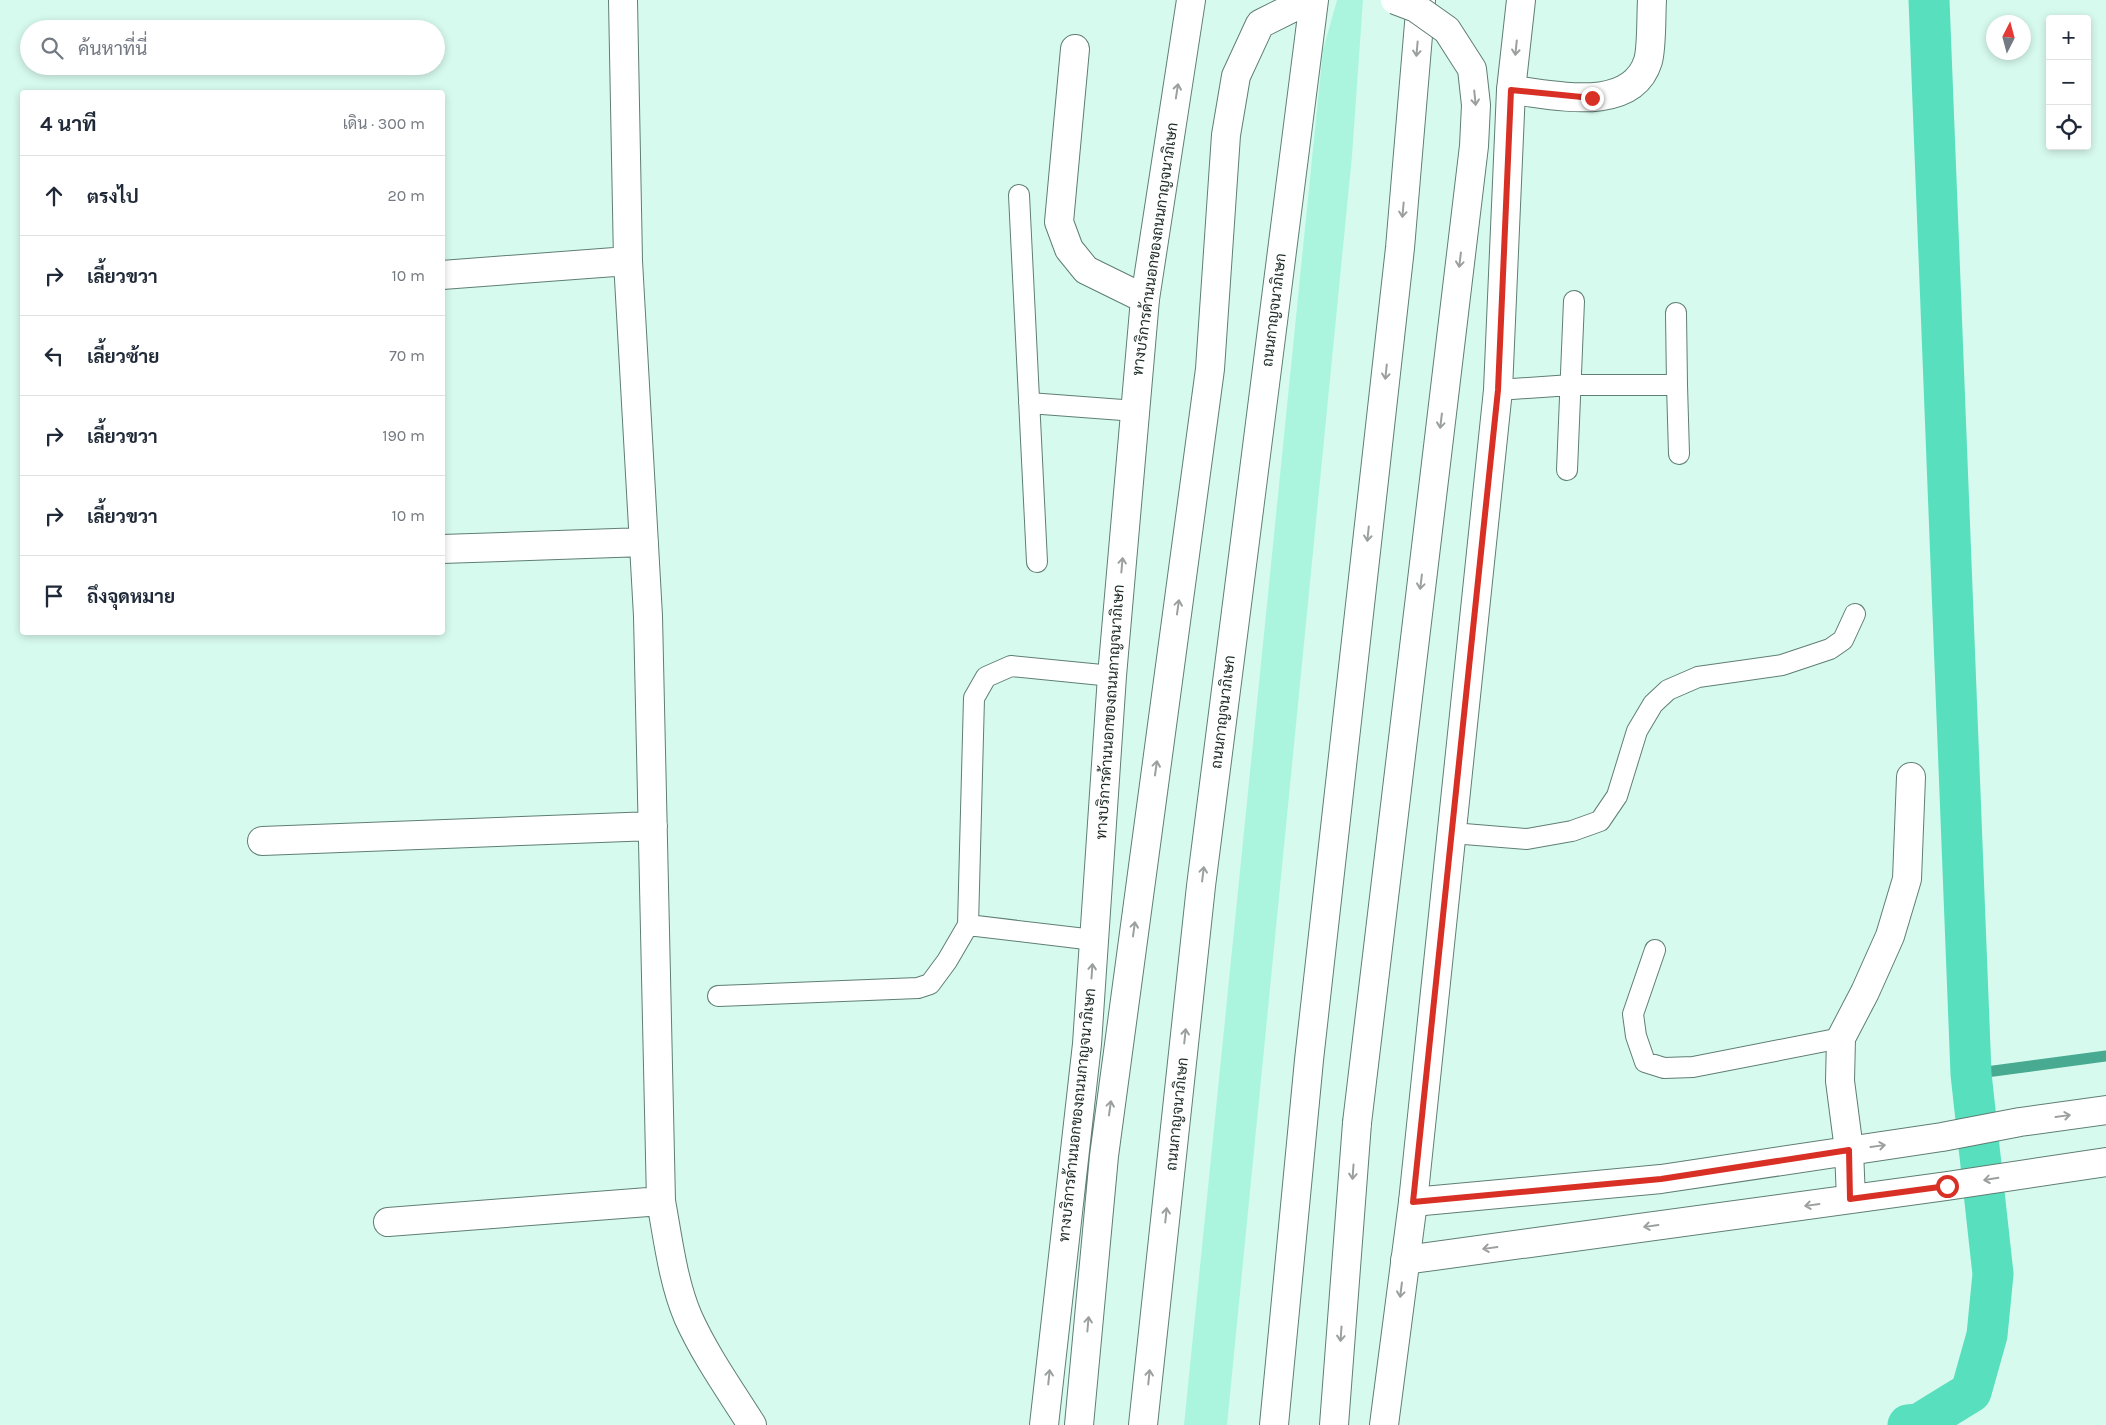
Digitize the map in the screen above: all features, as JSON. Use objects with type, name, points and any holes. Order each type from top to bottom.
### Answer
[{"type":"main road","points":[[623,0],[628,261],[648,616],[661,1202],[672,1264],[688,1315],[711,1362],[752,1425]]},
{"type":"main road","name":"ทางบริการด้านนอกของถนนกาญจนาภิเษก","points":[[1044,1425],[1087,1044],[1112,676],[1145,299],[1192,0]]},
{"type":"main road","points":[[1079,1425],[1104,1156],[1210,369],[1226,135],[1236,76],[1260,24],[1308,0]]},
{"type":"main road","name":"ถนนกาญจนาภิเษก","points":[[1144,1425],[1201,886],[1314,0]]},
{"type":"main road","points":[[1334,1425],[1356,1123],[1474,146],[1476,105],[1472,69],[1447,30],[1416,8],[1395,0]]},
{"type":"main road","points":[[1274,1425],[1309,1060],[1400,248],[1422,0]]},
{"type":"main road","points":[[1384,1425],[1413,1202],[1498,390],[1511,90],[1521,0]]},
{"type":"main road","points":[[1511,90],[1592,98],[1617,94],[1630,86],[1636,82],[1648,61],[1652,0]]},
{"type":"main road","points":[[1075,49],[1059,222],[1069,249],[1086,270],[1145,299]]},
{"type":"main road","points":[[445,275],[628,261]]},
{"type":"main road","points":[[445,549],[644,542]]},
{"type":"main road","points":[[1850,1199],[1849,1150],[1840,1082],[1841,1038],[1865,992],[1890,936],[1907,879],[1911,777]]},
{"type":"main road","points":[[262,841],[653,826]]},
{"type":"main road","points":[[1413,1202],[1661,1179],[1942,1137],[2020,1122],[2106,1110]]},
{"type":"main road","points":[[1405,1260],[1947,1186],[2106,1162]]},
{"type":"main road","points":[[388,1222],[661,1202]]},
{"type":"lane","points":[[1019,195],[1037,562]]},
{"type":"lane","points":[[1568,470],[1574,301]]},
{"type":"lane","points":[[1676,312],[1680,454]]},
{"type":"lane","points":[[1498,390],[1571,385],[1677,385]]},
{"type":"lane","points":[[1029,403],[1136,410]]},
{"type":"lane","points":[[1452,833],[1528,839],[1572,831],[1600,821],[1617,796],[1637,731],[1653,704],[1668,690],[1698,677],[1782,665],[1830,649],[1843,640],[1855,614]]},
{"type":"lane","points":[[718,996],[918,988],[930,984],[968,925],[974,698],[986,677],[1011,666],[1112,676]]},
{"type":"lane","points":[[968,925],[1094,940]]},
{"type":"lane","points":[[1656,950],[1634,1014],[1636,1036],[1645,1062],[1664,1068],[1693,1067],[1841,1038]]},
{"type":"green space","points":[[1337,0],[1363,0],[1352,156],[1227,1425],[1184,1425],[1323,50]]},
{"type":"waterway","points":[[1908,1425],[1919,1424],[1971,1392],[1987,1335],[1993,1274],[1971,1074],[1929,0]]},
{"type":"waterway","points":[[1971,1074],[2106,1056]]},
{"type":"route","points":[[1592,98],[1511,90],[1498,390],[1413,1202],[1661,1179],[1849,1150],[1850,1199],[1947,1186]]}]
